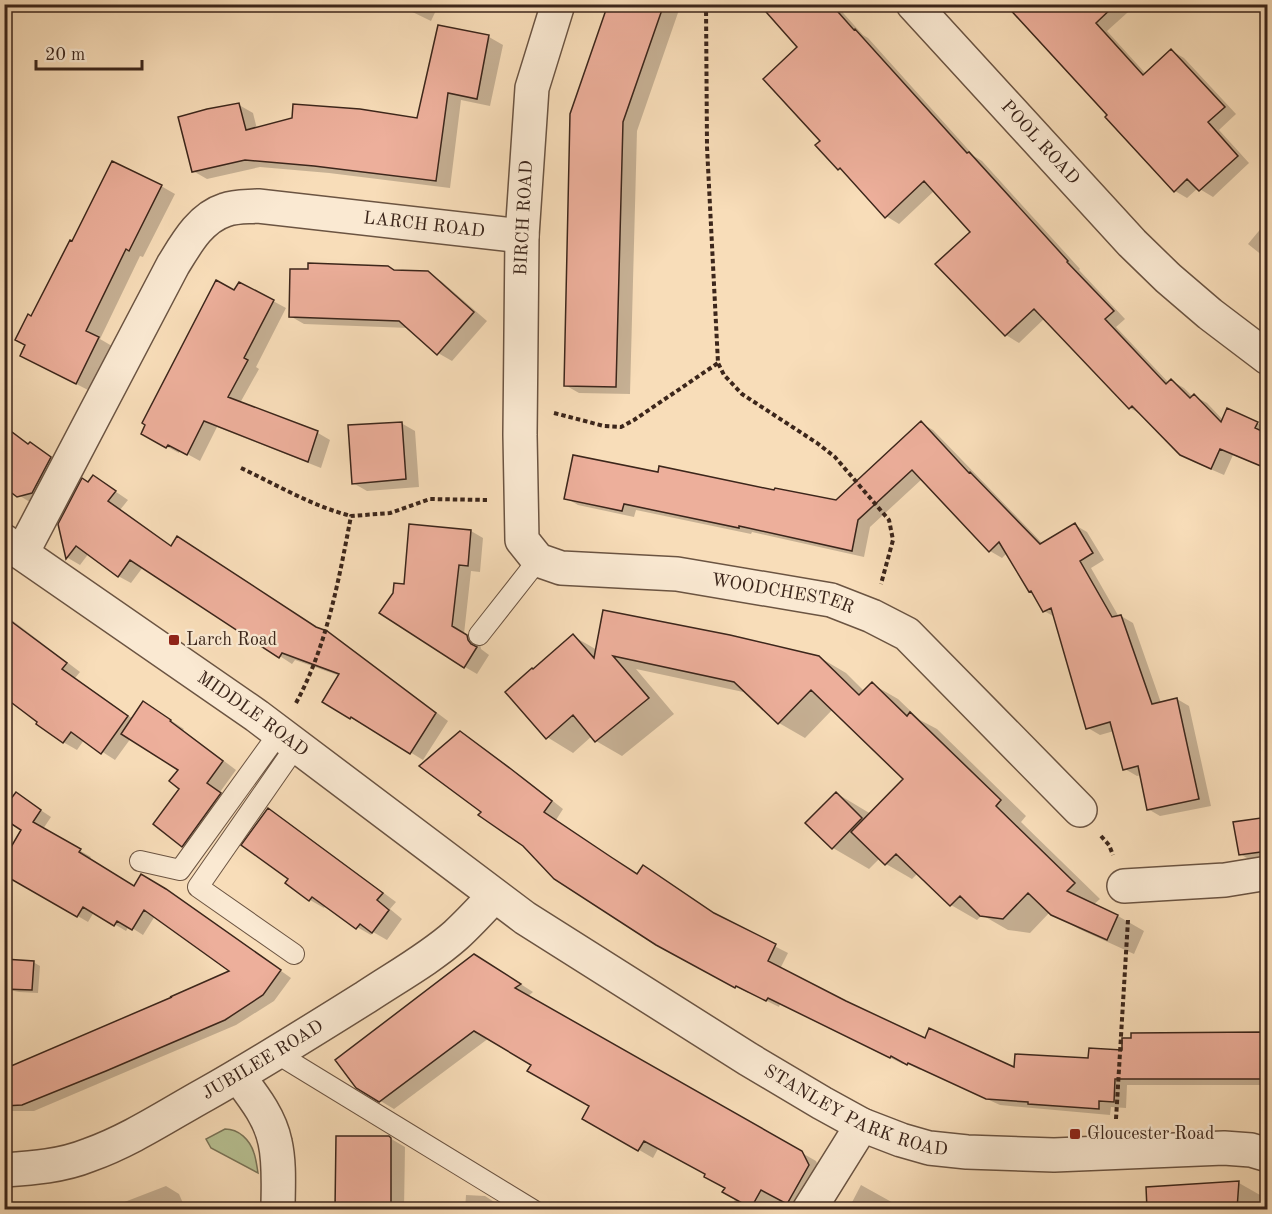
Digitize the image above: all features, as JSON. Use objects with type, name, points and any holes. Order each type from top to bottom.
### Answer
[{"type":"street","name":"BIRCH ROAD","points":[[520,422],[522,236],[532,88],[558,4]]},
{"type":"street","name":"POOL ROAD","points":[[913,4],[1132,243],[1210,314],[1268,358]]},
{"type":"street","name":"LARCH ROAD","points":[[13,547],[173,265],[185,245],[208,218],[224,210],[258,206],[522,236]]},
{"type":"street","points":[[520,422],[522,540],[538,560]]},
{"type":"street","name":"MIDDLE ROAD","points":[[13,547],[284,737],[494,896]]},
{"type":"street","name":"WOODCHESTER","points":[[538,560],[561,568],[677,574],[831,600],[872,616],[907,634],[1080,810]]},
{"type":"street","points":[[1124,886],[1225,880],[1268,873]]},
{"type":"street","name":"JUBILEE ROAD","points":[[4,1170],[42,1167],[88,1156],[129,1137],[238,1076],[427,957],[456,935],[494,896]]},
{"type":"street","name":"STANLEY PARK ROAD","points":[[494,896],[525,918],[822,1103],[862,1125],[902,1140],[929,1148],[967,1152],[1054,1155],[1224,1148],[1251,1150],[1268,1155]]},
{"type":"street","points":[[238,1076],[257,1102],[270,1125],[276,1143],[278,1209]]},
{"type":"street","points":[[809,1209],[862,1125]]},
{"type":"lane","points":[[479,635],[538,560]]},
{"type":"lane","points":[[140,861],[180,870],[284,737]]},
{"type":"lane","points":[[284,737],[198,887],[294,954]]},
{"type":"lane","points":[[276,1053],[501,1200],[533,1209]]},
{"type":"path","points":[[706,4],[707,147],[718,363],[724,375],[742,394],[818,443],[835,457],[889,520],[893,540],[872,616]]},
{"type":"path","points":[[520,422],[541,409],[604,426],[621,427],[718,363]]},
{"type":"path","points":[[242,468],[314,503],[351,516],[390,513],[430,499],[521,500]]},
{"type":"path","points":[[284,737],[316,657],[337,585],[351,516]]},
{"type":"path","points":[[1080,810],[1109,845],[1129,903],[1114,1152]]},
{"type":"green space","points":[[225,1129],[239,1133],[250,1144],[258,1173],[211,1148],[206,1139]]},
{"type":"building","points":[[608,4],[664,4],[623,122],[616,387],[564,386],[570,114]]},
{"type":"building","points":[[759,4],[831,4],[1114,311],[1105,319],[1166,384],[1171,379],[1190,398],[1194,394],[1221,422],[1227,408],[1258,422],[1255,428],[1268,434],[1268,469],[1220,449],[1211,469],[1180,455],[1132,406],[1129,409],[1034,309],[1005,336],[935,264],[970,232],[924,181],[885,218],[840,168],[838,170],[815,145],[820,141],[763,79],[797,47]]},
{"type":"building","points":[[1005,4],[1116,4],[1096,23],[1143,75],[1171,49],[1225,107],[1208,122],[1238,156],[1199,191],[1187,179],[1174,192]]},
{"type":"building","points":[[438,25],[489,35],[477,99],[448,93],[436,181],[245,160],[192,172],[178,117],[207,109],[239,103],[246,130],[292,118],[293,104],[360,109],[417,118]]},
{"type":"building","points":[[112,161],[162,185],[129,251],[126,249],[86,331],[99,337],[76,384],[20,356],[25,345],[15,340],[28,314],[31,316],[70,240],[72,241]]},
{"type":"building","points":[[308,263],[388,266],[394,270],[428,271],[474,312],[437,355],[399,321],[289,317],[290,269],[308,269]]},
{"type":"building","points":[[216,280],[234,290],[239,282],[274,300],[244,358],[248,360],[228,397],[318,431],[308,462],[204,421],[187,455],[168,445],[166,448],[141,434],[145,425],[142,423]]},
{"type":"building","points":[[921,421],[1040,544],[1075,523],[1093,553],[1080,561],[1112,617],[1121,615],[1152,704],[1177,698],[1199,799],[1147,810],[1138,766],[1123,770],[1110,722],[1086,729],[1051,608],[1043,612],[999,542],[989,552],[912,470],[858,520],[852,551],[624,504],[622,511],[564,499],[573,455],[658,472],[659,466],[774,490],[775,488],[836,500]]},
{"type":"building","points":[[402,422],[406,479],[352,484],[348,425]]},
{"type":"building","points":[[4,426],[28,444],[30,442],[51,457],[32,493],[17,497],[4,487]]},
{"type":"building","points":[[93,475],[116,491],[108,501],[171,546],[177,536],[316,627],[327,631],[436,713],[410,754],[351,717],[350,719],[322,702],[339,674],[282,653],[279,658],[130,560],[118,577],[76,546],[66,559],[58,524],[82,478],[88,482]]},
{"type":"building","points":[[409,524],[471,530],[468,566],[459,565],[452,626],[467,635],[471,644],[477,647],[464,668],[379,613],[393,593],[394,583],[404,584]]},
{"type":"building","points":[[603,610],[730,635],[819,656],[859,695],[872,682],[907,716],[910,712],[1001,800],[996,806],[1075,883],[1067,891],[1118,915],[1107,940],[1051,915],[1028,893],[1003,919],[980,916],[960,896],[950,906],[896,854],[885,865],[851,832],[903,779],[811,690],[778,724],[734,682],[613,656],[649,698],[595,742],[573,715],[546,739],[505,692],[573,634],[594,658]]},
{"type":"building","points":[[4,616],[67,663],[62,669],[128,716],[101,754],[71,732],[63,743],[4,697]]},
{"type":"building","points":[[143,701],[223,761],[207,783],[221,793],[182,847],[153,824],[179,789],[169,781],[178,770],[121,734]]},
{"type":"building","points":[[460,731],[552,801],[544,812],[637,874],[643,865],[714,913],[776,944],[768,961],[925,1038],[929,1028],[1014,1067],[1015,1054],[1088,1058],[1089,1048],[1122,1050],[1122,1038],[1131,1038],[1131,1033],[1262,1032],[1262,1079],[1115,1079],[1114,1102],[1099,1101],[1099,1109],[986,1099],[908,1063],[907,1065],[891,1056],[890,1058],[768,998],[766,1001],[736,986],[735,988],[656,945],[554,879],[523,846],[478,815],[481,812],[419,766]]},
{"type":"building","points":[[16,792],[41,810],[33,822],[81,849],[79,852],[134,886],[141,874],[281,970],[263,995],[225,1020],[106,1071],[22,1105],[4,1106],[4,1069],[229,971],[144,910],[132,930],[117,921],[114,926],[83,907],[77,917],[4,875],[4,859],[21,830],[4,819],[4,808]]},
{"type":"building","points":[[836,792],[862,818],[832,849],[805,823]]},
{"type":"building","points":[[268,808],[383,893],[377,900],[389,910],[372,933],[360,924],[356,929],[312,897],[309,901],[285,883],[288,879],[241,845]]},
{"type":"building","points":[[1268,817],[1268,851],[1239,855],[1233,822]]},
{"type":"building","points":[[474,954],[521,984],[515,988],[802,1151],[809,1165],[787,1204],[761,1190],[751,1208],[722,1192],[725,1188],[704,1177],[705,1174],[644,1141],[638,1151],[582,1119],[589,1106],[527,1071],[531,1065],[474,1031],[379,1102],[356,1088],[335,1060]]},
{"type":"building","points":[[4,959],[34,961],[32,990],[4,989]]},
{"type":"building","points":[[336,1136],[389,1136],[391,1138],[391,1209],[335,1209]]},
{"type":"building","points":[[1239,1181],[1237,1209],[1147,1209],[1146,1187]]},
{"type":"place","name":"Larch Road","points":[[174,640]]},
{"type":"place","name":"Gloucester Road","points":[[1075,1134]]}]
